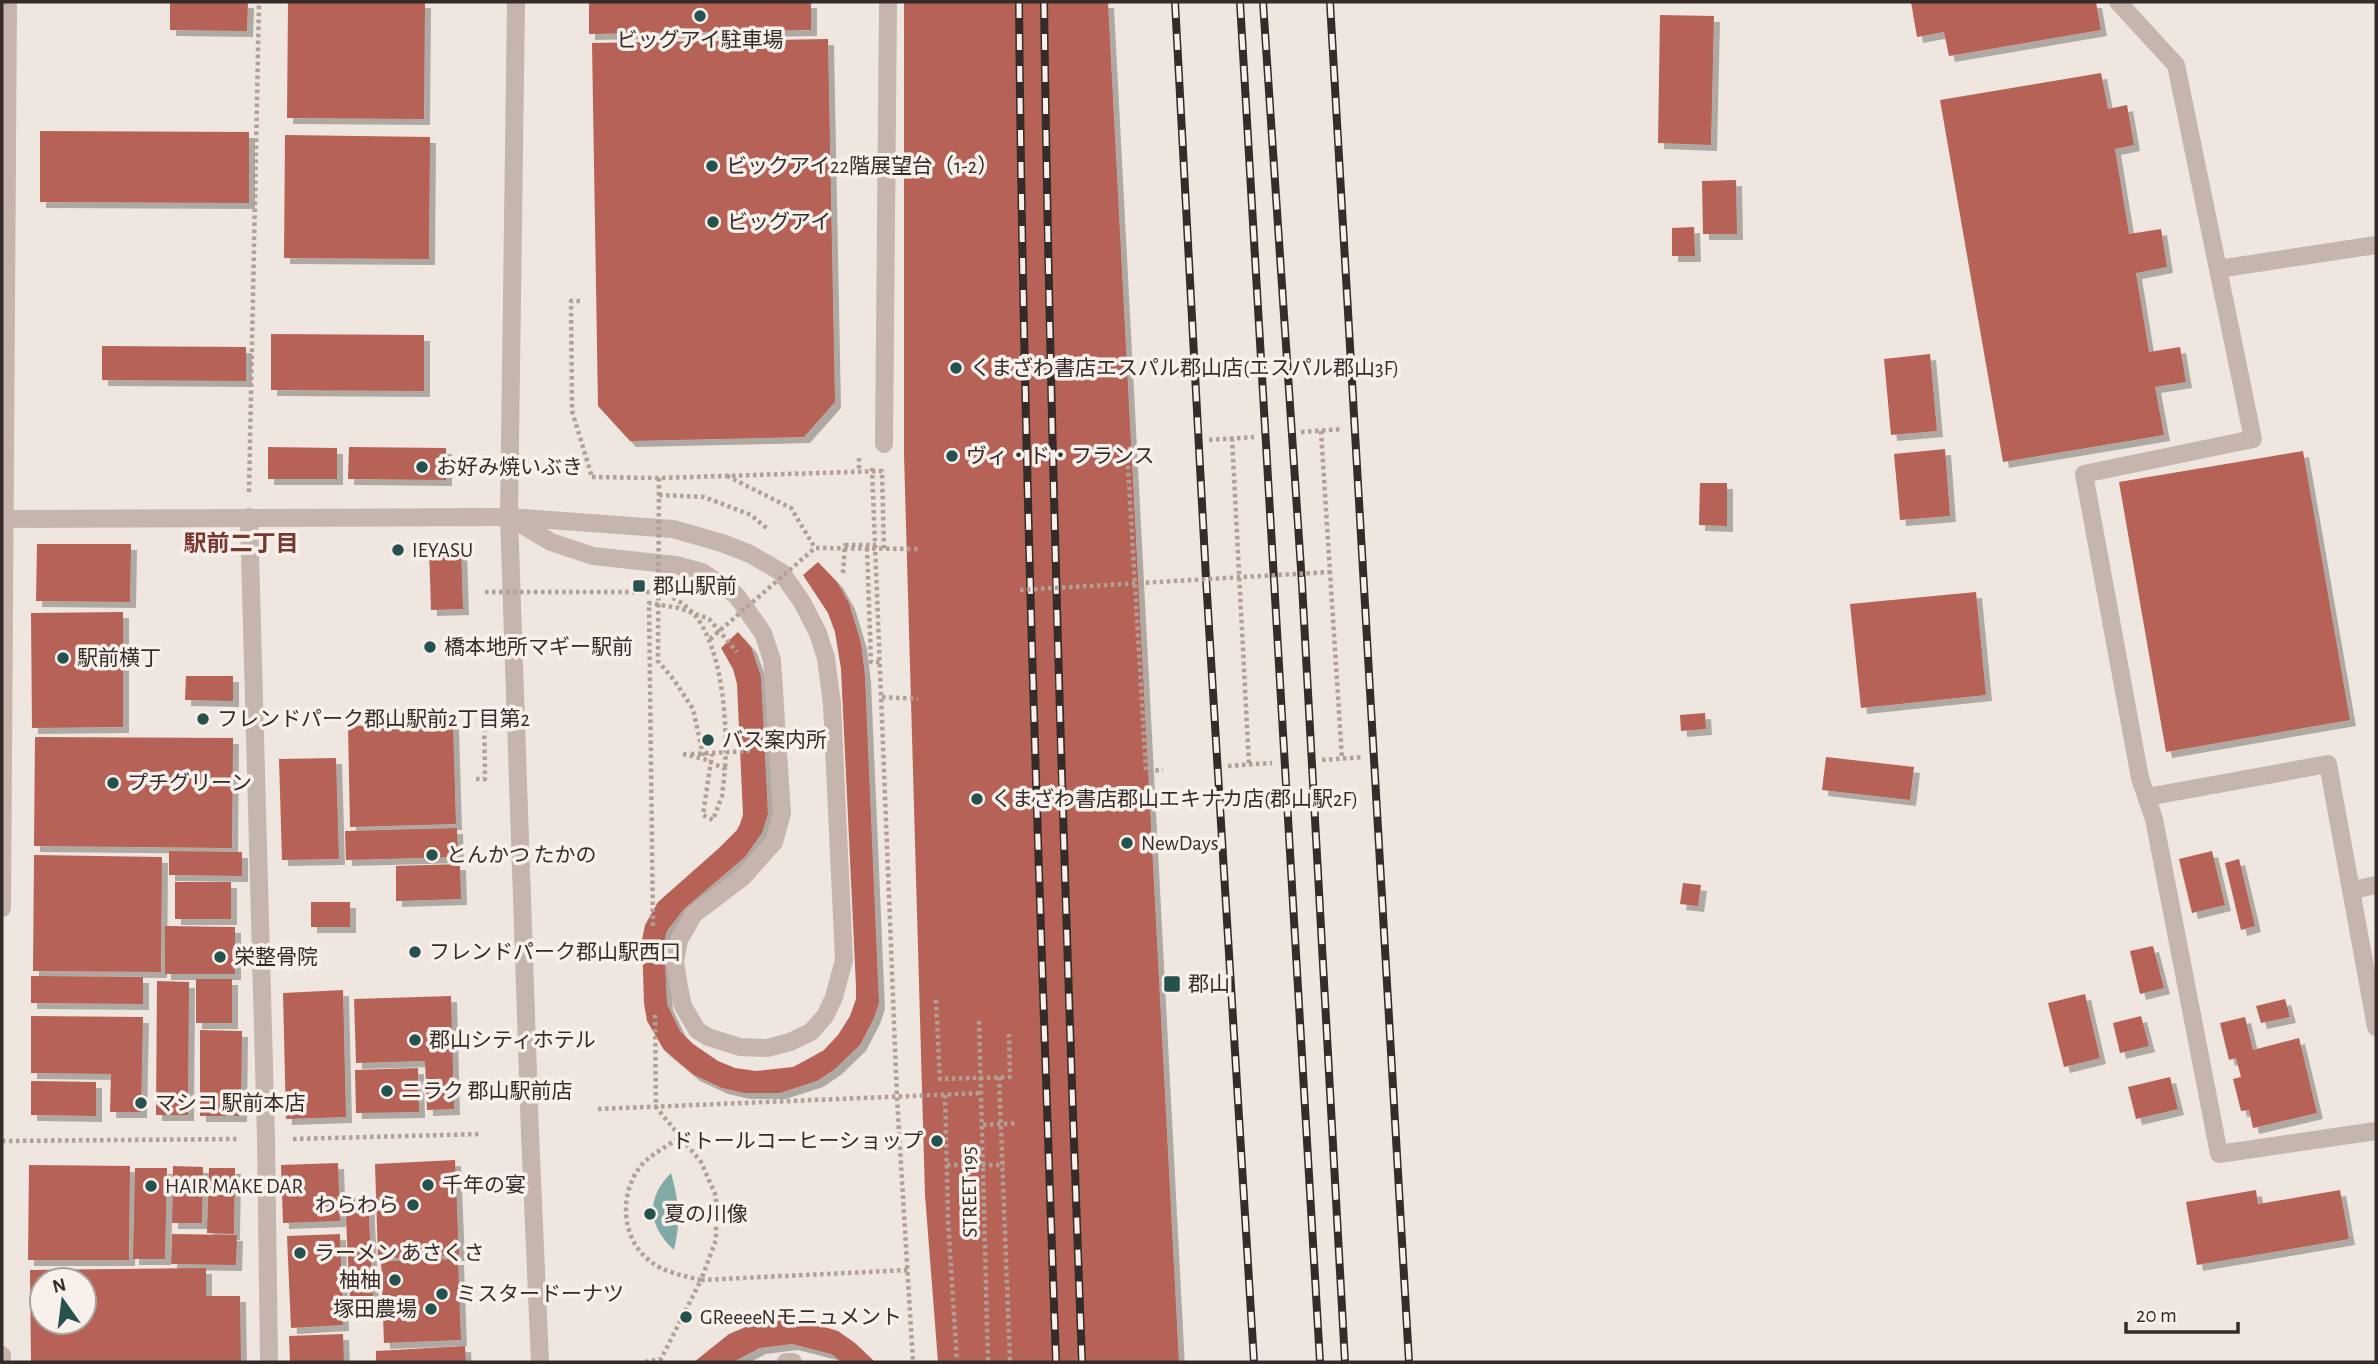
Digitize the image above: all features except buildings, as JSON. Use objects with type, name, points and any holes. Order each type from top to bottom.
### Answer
[{"type":"street","points":[[2,908],[8,2]]},
{"type":"street","points":[[516,2],[509,517],[540,1362]]},
{"type":"street","points":[[884,444],[888,2]]},
{"type":"street","points":[[2118,2],[2176,65],[2253,439],[2084,474],[2137,765],[2154,819],[2219,1154],[2376,1131]]},
{"type":"street","points":[[2218,269],[2376,245]]},
{"type":"street","points":[[249,517],[266,1139],[269,1362]]},
{"type":"street","points":[[4,519],[509,517],[673,528],[750,554],[781,572],[802,602],[818,633],[826,658],[829,681],[844,960],[834,998],[825,1016],[811,1032],[790,1042],[767,1048],[740,1047],[708,1037],[697,1030],[683,1006],[675,962],[679,940],[694,914],[743,877],[774,842],[782,813],[772,660],[763,633],[736,595],[702,572],[676,565],[593,556],[551,541],[509,517]]},
{"type":"street","points":[[2147,797],[2328,764],[2376,1027]]},
{"type":"street","points":[[2353,890],[2376,885]]},
{"type":"street","points":[[2,1354],[2,1362]]},
{"type":"street","points":[[786,1362],[793,1362]]},
{"type":"path","points":[[249,517],[259,2]]},
{"type":"path","points":[[580,301],[571,301],[572,411],[592,477],[659,478],[881,471],[884,549]]},
{"type":"path","points":[[1301,432],[1343,429]]},
{"type":"path","points":[[1321,431],[1342,759]]},
{"type":"path","points":[[1209,440],[1254,436]]},
{"type":"path","points":[[1232,438],[1249,765]]},
{"type":"path","points":[[1145,448],[1128,449],[1130,496],[1146,771],[1163,770]]},
{"type":"path","points":[[872,464],[897,1098],[913,1362]]},
{"type":"path","points":[[727,476],[791,508],[815,548]]},
{"type":"path","points":[[659,478],[658,661],[693,709],[704,759]]},
{"type":"path","points":[[843,549],[843,573],[845,545],[876,545]]},
{"type":"path","points":[[710,639],[815,548],[918,549]]},
{"type":"path","points":[[867,548],[871,662],[881,662]]},
{"type":"path","points":[[1020,590],[1330,572]]},
{"type":"path","points":[[485,592],[660,592],[686,605],[710,639],[724,703],[727,739],[725,769],[722,796],[713,820],[703,815],[712,754]]},
{"type":"path","points":[[660,920],[653,929],[649,603],[679,608],[709,619],[742,656]]},
{"type":"path","points":[[882,698],[918,699]]},
{"type":"path","points":[[749,738],[750,764]]},
{"type":"path","points":[[725,769],[704,759],[683,754],[750,751]]},
{"type":"path","points":[[1322,760],[1363,757]]},
{"type":"path","points":[[1228,766],[1272,763]]},
{"type":"path","points":[[476,779],[485,779],[484,773]]},
{"type":"path","points":[[936,1000],[940,1079],[1010,1077],[1009,1034]]},
{"type":"path","points":[[645,1362],[661,1359],[701,1280],[716,1240],[716,1196],[701,1162],[656,1107],[655,1011]]},
{"type":"path","name":"STREET 195","points":[[979,1021],[988,1362]]},
{"type":"path","points":[[999,1077],[1010,1362]]},
{"type":"path","points":[[597,1109],[982,1093]]},
{"type":"path","points":[[945,1095],[957,1362]]},
{"type":"path","points":[[983,1125],[1018,1123]]},
{"type":"path","points":[[680,1137],[640,1166],[626,1195],[626,1223],[636,1245],[650,1261],[678,1275],[701,1280],[908,1270]]},
{"type":"path","points":[[947,1165],[1004,1165]]},
{"type":"water","points":[[671,1173],[678,1211],[674,1250],[659,1231],[653,1212],[657,1192]]},
{"type":"railway","points":[[1019,2],[1028,512],[1056,1362]]},
{"type":"railway","points":[[1044,2],[1059,682],[1082,1362]]},
{"type":"railway","points":[[1175,2],[1206,578],[1254,1362]]},
{"type":"railway","points":[[1240,2],[1320,1362]]},
{"type":"railway","points":[[1263,2],[1302,584],[1345,1362]]},
{"type":"railway","points":[[1330,2],[1409,1362]]},
{"type":"place","name":"ビッグアイ駐車場","points":[[700,16]]},
{"type":"place","name":"ビックアイ22階展望台（1-2）","points":[[712,166]]},
{"type":"place","name":"ビッグアイ","points":[[713,222]]},
{"type":"place","name":"くまざわ書店エスパル郡山店(エスパル郡山3F)","points":[[956,368]]},
{"type":"place","name":"ヴィ・ド・フランス","points":[[952,456]]},
{"type":"place","name":"お好み焼いぶき","points":[[422,467]]},
{"type":"place","name":"IEYASU","points":[[398,550]]},
{"type":"place","name":"郡山駅前","points":[[639,586]]},
{"type":"place","name":"橋本地所マギー駅前","points":[[430,647]]},
{"type":"place","name":"駅前横丁","points":[[63,658]]},
{"type":"place","name":"フレンドパーク郡山駅前2丁目第2","points":[[203,719]]},
{"type":"place","name":"バス案内所","points":[[708,740]]},
{"type":"place","name":"プチグリーン","points":[[113,783]]},
{"type":"place","name":"くまざわ書店郡山エキナカ店(郡山駅2F)","points":[[977,799]]},
{"type":"place","name":"NewDays","points":[[1127,843]]},
{"type":"place","name":"とんかつ たかの","points":[[432,855]]},
{"type":"place","name":"フレンドパーク郡山駅西口","points":[[415,952]]},
{"type":"place","name":"栄整骨院","points":[[220,957]]},
{"type":"place","name":"郡山","points":[[1172,984]]},
{"type":"place","name":"郡山シティホテル","points":[[415,1040]]},
{"type":"place","name":"ニラク 郡山駅前店","points":[[387,1091]]},
{"type":"place","name":"マシコ 駅前本店","points":[[141,1103]]},
{"type":"place","name":"ドトールコーヒーショップ","points":[[937,1141]]},
{"type":"place","name":"千年の宴","points":[[428,1185]]},
{"type":"place","name":"HAIR MAKE DAR","points":[[151,1186]]},
{"type":"place","name":"わらわら","points":[[413,1205]]},
{"type":"place","name":"夏の川像","points":[[650,1214]]},
{"type":"place","name":"ラーメン あさくさ","points":[[300,1253]]},
{"type":"place","name":"柚柚","points":[[395,1280]]},
{"type":"place","name":"ミスタードーナツ","points":[[442,1294]]},
{"type":"place","name":"塚田農場","points":[[431,1309]]},
{"type":"place","name":"GReeeeNモニュメント","points":[[686,1317]]},
{"type":"district","name":"駅前二丁目","points":[[241,543]]}]
